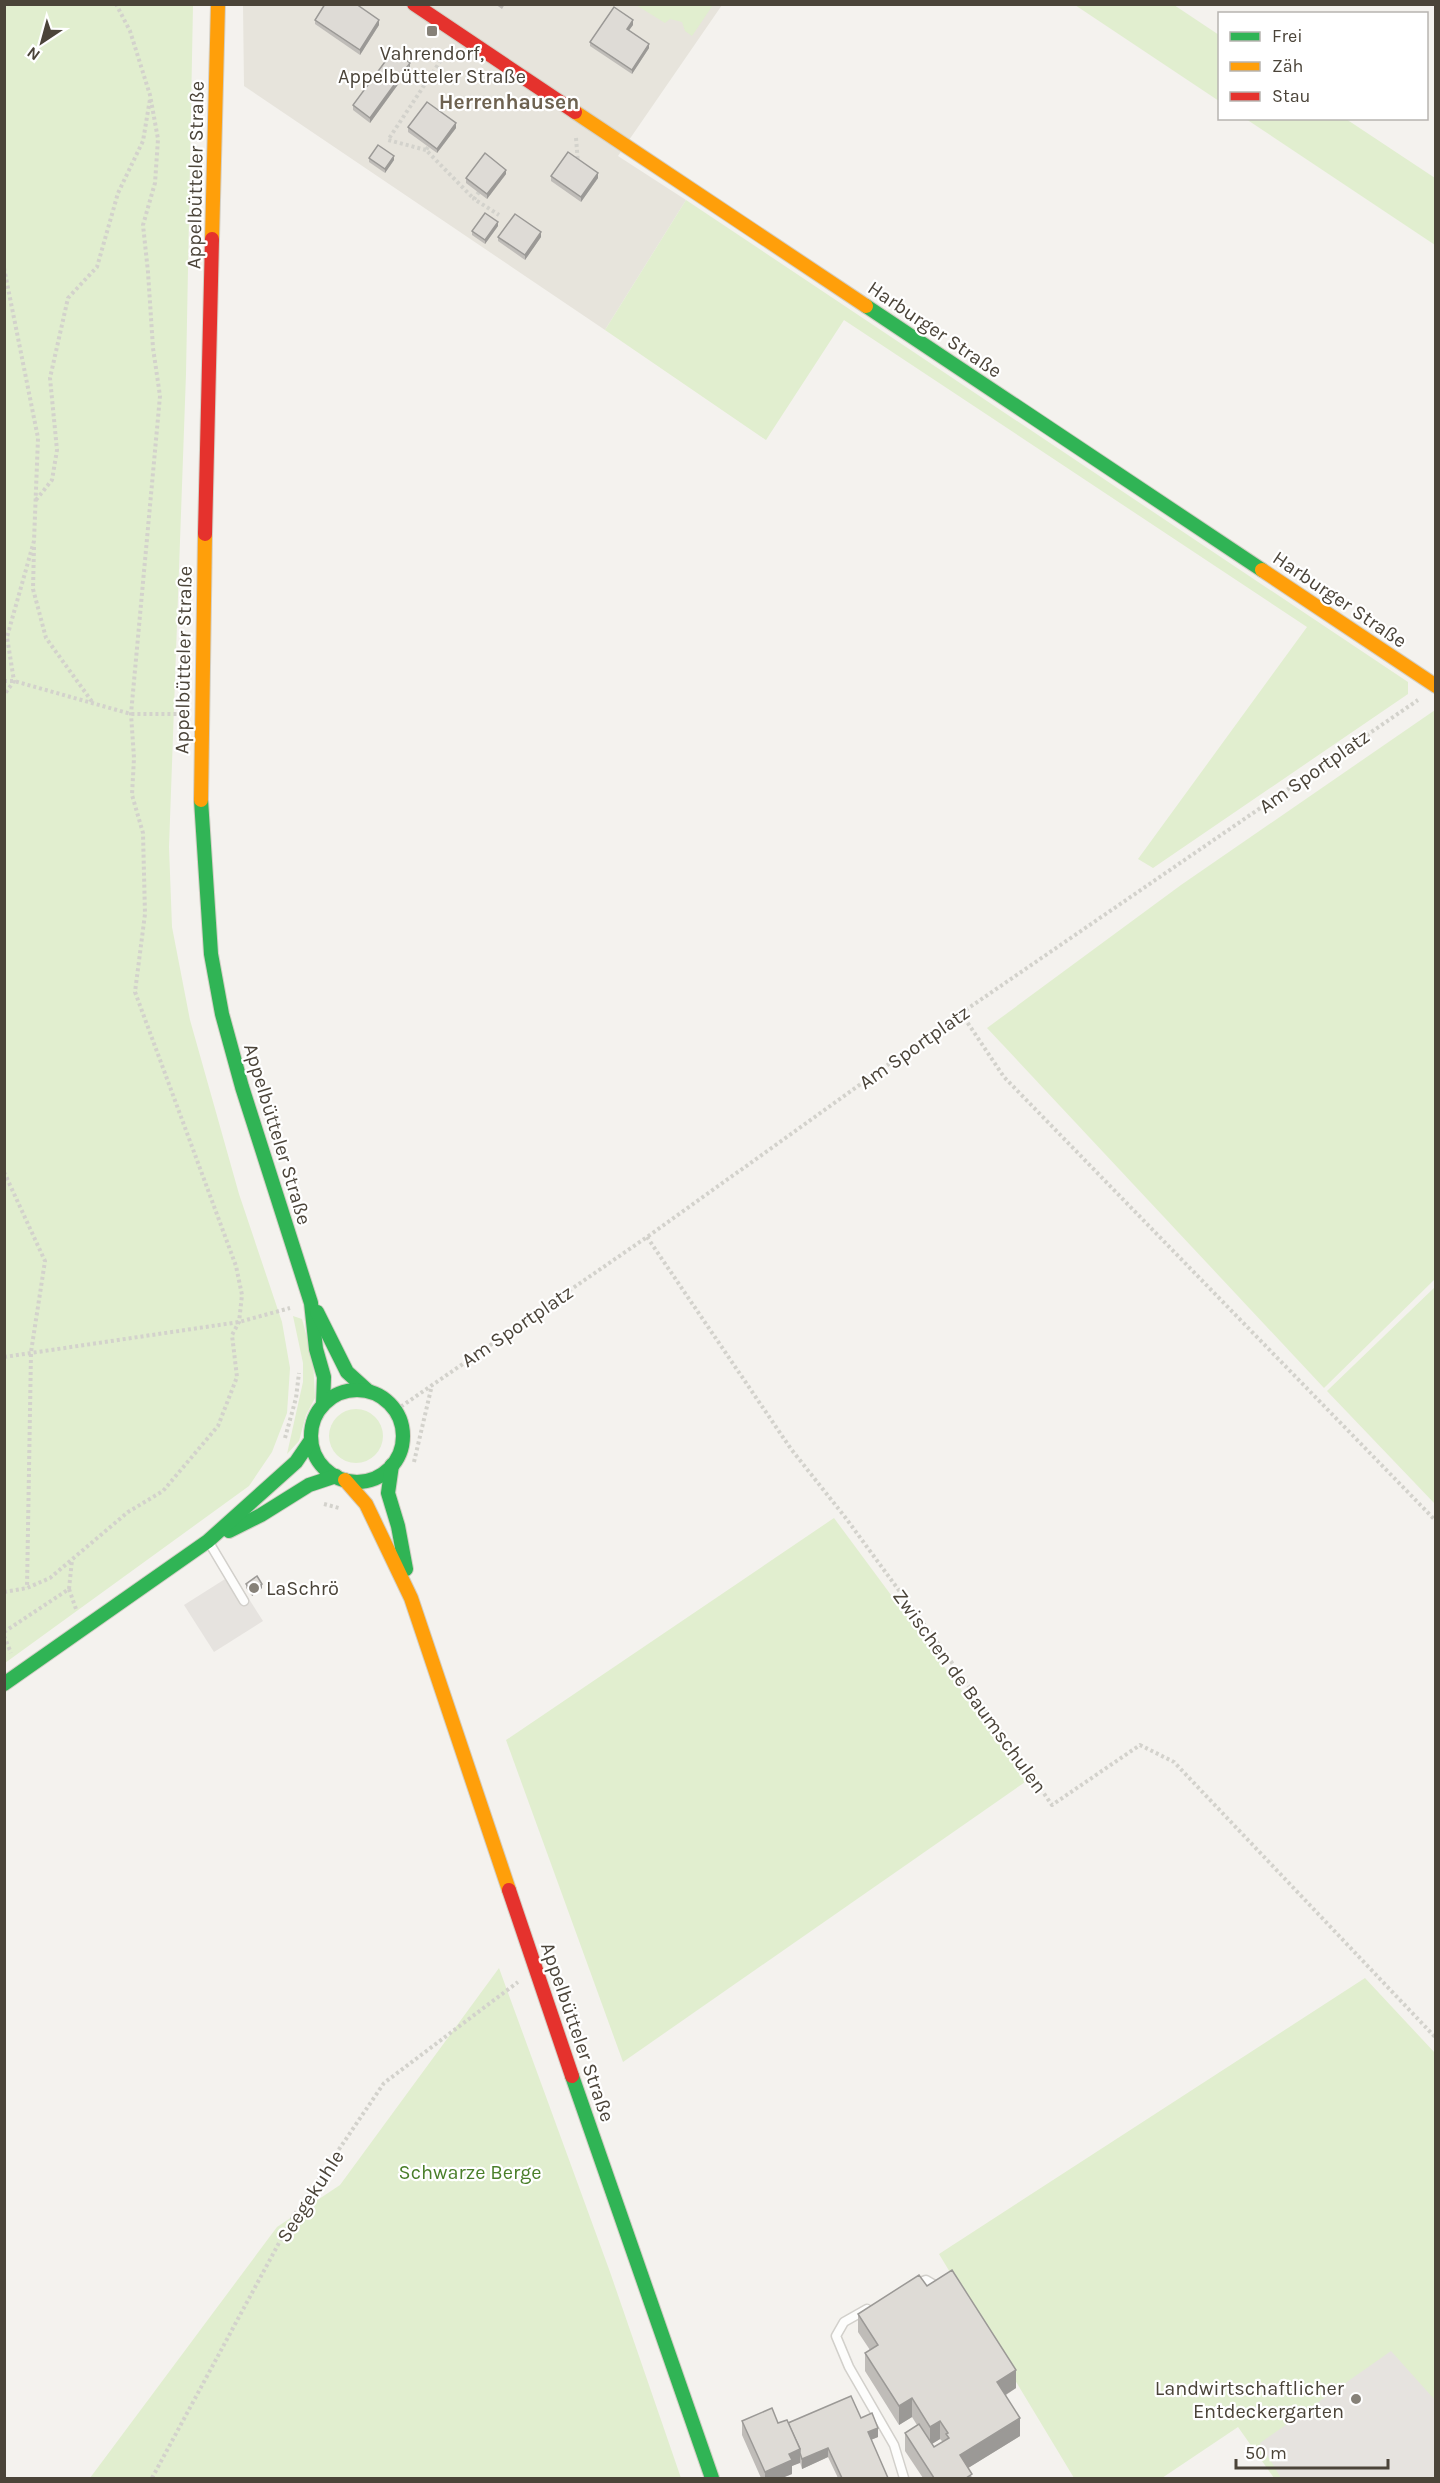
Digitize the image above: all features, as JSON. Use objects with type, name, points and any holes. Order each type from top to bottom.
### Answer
[{"type":"main road","name":"Appelbütteler Straße","points":[[218,4],[201,713],[201,807],[205,896],[218,994],[242,1087],[311,1303],[316,1349],[324,1377],[323,1405]]},
{"type":"main road","name":"Harburger Straße","points":[[414,4],[1431,690]]},
{"type":"main road","name":"Appelbütteler Straße","points":[[311,1303],[334,1343],[347,1372],[368,1391]]},
{"type":"main road","points":[[4,1684],[208,1541],[296,1462],[311,1440],[314,1419],[323,1405],[343,1392],[368,1391],[383,1398],[396,1410],[402,1424],[403,1438],[400,1453],[392,1466],[372,1479],[358,1482],[340,1478],[318,1461],[311,1440]]},
{"type":"main road","name":"Appelbütteler Straße","points":[[392,1466],[388,1493],[398,1526],[411,1598]]},
{"type":"main road","name":"Appelbütteler Straße","points":[[340,1478],[366,1504],[411,1598],[535,1969],[712,2478]]},
{"type":"main road","points":[[208,1541],[261,1515],[309,1485],[340,1478]]},
{"type":"lane","points":[[208,1541],[244,1601]]},
{"type":"lane","points":[[907,2287],[926,2280],[938,2287]]},
{"type":"lane","points":[[879,2301],[844,2322],[836,2336],[849,2367],[894,2445],[904,2478]]},
{"type":"path","points":[[4,1592],[27,1588],[50,1578],[128,1512],[163,1491],[218,1426],[237,1377],[232,1335],[239,1322],[242,1295],[236,1266],[135,992],[145,914],[142,833],[132,795],[134,758],[130,714],[160,396],[153,348],[143,225],[154,183],[158,139],[150,96],[130,31],[116,4]]},
{"type":"path","points":[[458,34],[388,140],[427,148],[474,199],[499,215]]},
{"type":"path","points":[[36,500],[52,480],[57,450],[50,378],[68,298],[97,267],[118,193],[143,141],[150,96]]},
{"type":"path","points":[[474,199],[479,192]]},
{"type":"path","points":[[4,268],[38,438],[33,589],[46,638],[93,703]]},
{"type":"path","points":[[4,695],[14,681],[7,637],[34,541]]},
{"type":"path","points":[[4,681],[14,681],[130,714],[201,713]]},
{"type":"path","name":"Am Sportplatz","points":[[396,1410],[647,1237],[961,1013],[1431,690]]},
{"type":"path","points":[[961,1013],[1004,1077],[1436,1521]]},
{"type":"path","points":[[4,1172],[45,1261],[32,1352],[27,1588]]},
{"type":"path","name":"Zwischen de Baumschulen","points":[[647,1237],[791,1449],[845,1517],[1052,1805],[1140,1744],[1174,1762],[1436,2038]]},
{"type":"path","points":[[4,1357],[239,1322],[288,1309]]},
{"type":"path","points":[[412,1471],[432,1384]]},
{"type":"path","points":[[72,1559],[69,1589],[83,1629]]},
{"type":"path","points":[[4,1632],[69,1589]]},
{"type":"path","name":"Seegekuhle","points":[[152,2478],[294,2217],[384,2083],[535,1969]]},
{"type":"shaded area","points":[[243,5],[722,5],[618,156],[686,200],[605,330],[244,86]]},
{"type":"shaded area","points":[[233,1574],[263,1621],[214,1652],[184,1605]]},
{"type":"shaded area","name":"Landwirtschaftlicher Entdeckergarten","points":[[1391,2351],[1435,2400],[1435,2478],[1281,2478],[1260,2443]]},
{"type":"green space","points":[[5,4],[193,5],[186,374],[169,847],[172,927],[190,1020],[239,1194],[282,1322],[290,1368],[287,1413],[272,1452],[249,1486],[5,1663]]},
{"type":"green space","points":[[636,5],[713,5],[692,36],[685,31],[682,22],[670,19],[665,23]]},
{"type":"green space","points":[[1075,5],[1174,5],[1218,34],[1218,100]]},
{"type":"green space","points":[[1248,120],[1348,120],[1435,178],[1435,245]]},
{"type":"green space","points":[[686,200],[1408,682],[1408,694],[1153,868],[1138,859],[1307,627],[844,320],[766,440],[605,330]]},
{"type":"green space","points":[[1435,710],[1435,1279],[1324,1388],[987,1028],[1181,885]]},
{"type":"green space","points":[[1435,1287],[1435,1504],[1327,1391]]},
{"type":"green space","points":[[293,1316],[302,1319],[313,1360],[315,1398],[306,1415],[299,1441],[287,1454],[303,1382],[303,1363]]},
{"type":"green space","points":[[351,1409],[361,1409],[371,1413],[379,1421],[383,1436],[379,1451],[371,1459],[361,1463],[351,1463],[341,1459],[333,1451],[329,1441],[329,1431],[333,1421],[341,1413]]},
{"type":"green space","points":[[834,1518],[1028,1780],[623,2062],[506,1740]]},
{"type":"green space","name":"Schwarze Berge","points":[[499,1968],[610,2272],[681,2478],[90,2478],[277,2227],[340,2185]]},
{"type":"green space","points":[[1365,1978],[1435,2053],[1435,2478],[1274,2478],[1238,2427],[1162,2478],[1074,2478],[939,2254]]},
{"type":"building","points":[[325,4],[356,4],[379,20],[360,50],[315,20]]},
{"type":"building","points":[[614,7],[633,20],[627,29],[649,44],[632,70],[590,42]]},
{"type":"building","points":[[393,51],[410,63],[370,118],[353,105]]},
{"type":"building","points":[[427,102],[456,123],[437,149],[408,127]]},
{"type":"building","points":[[378,145],[394,156],[385,169],[369,158]]},
{"type":"building","points":[[568,152],[598,173],[581,197],[551,176]]},
{"type":"building","points":[[485,153],[506,170],[487,194],[466,178]]},
{"type":"building","points":[[485,213],[498,222],[485,240],[472,231]]},
{"type":"building","points":[[515,214],[541,232],[525,255],[498,237]]},
{"type":"building","points":[[257,1576],[262,1584],[252,1592],[246,1584]]},
{"type":"building","points":[[952,2270],[1016,2370],[997,2382],[1020,2418],[960,2455],[972,2474],[966,2478],[934,2478],[905,2433],[919,2424],[934,2447],[949,2438],[946,2434],[948,2433],[940,2421],[930,2427],[912,2398],[899,2406],[865,2353],[878,2345],[858,2314],[919,2275],[927,2286]]},
{"type":"building","points":[[851,2396],[861,2418],[872,2413],[878,2428],[868,2432],[888,2478],[842,2478],[828,2448],[802,2459],[788,2423]]},
{"type":"building","points":[[772,2408],[778,2423],[787,2420],[800,2449],[789,2454],[792,2460],[765,2472],[742,2421]]},
{"type":"traffic: fast","points":[[866,306],[1262,570]]},
{"type":"traffic: fast","points":[[201,800],[211,954],[222,1014],[242,1087],[311,1303],[316,1349],[324,1377],[323,1405]]},
{"type":"traffic: fast","points":[[317,1312],[347,1372],[368,1391]]},
{"type":"traffic: fast","points":[[357,1390],[375,1393],[390,1403],[400,1418],[403,1436],[400,1454],[390,1469],[375,1479],[357,1482],[339,1479],[324,1469],[314,1454],[311,1436],[314,1418],[324,1403],[339,1393],[357,1390]]},
{"type":"traffic: fast","points":[[4,1684],[208,1541],[296,1462],[311,1440]]},
{"type":"traffic: fast","points":[[392,1465],[388,1493],[398,1526],[406,1569]]},
{"type":"traffic: fast","points":[[229,1531],[261,1515],[309,1485],[336,1476]]},
{"type":"traffic: fast","points":[[572,2076],[712,2478]]},
{"type":"traffic: slow","points":[[212,239],[218,4]]},
{"type":"traffic: slow","points":[[575,112],[866,306]]},
{"type":"traffic: slow","points":[[201,800],[205,534]]},
{"type":"traffic: slow","points":[[1262,570],[1436,686]]},
{"type":"traffic: slow","points":[[345,1480],[366,1504],[411,1598],[509,1890]]},
{"type":"traffic: jam","points":[[414,4],[575,112]]},
{"type":"traffic: jam","points":[[205,534],[212,239]]},
{"type":"traffic: jam","points":[[509,1890],[572,2076]]},
{"type":"place","name":"Vahrendorf, Appelbütteler Straße","points":[[432,31]]},
{"type":"place","name":"LaSchrö","points":[[254,1588]]},
{"type":"place","name":"Landwirtschaftlicher Entdeckergarten","points":[[1356,2399]]},
{"type":"district","name":"Herrenhausen","points":[[509,102]]}]
